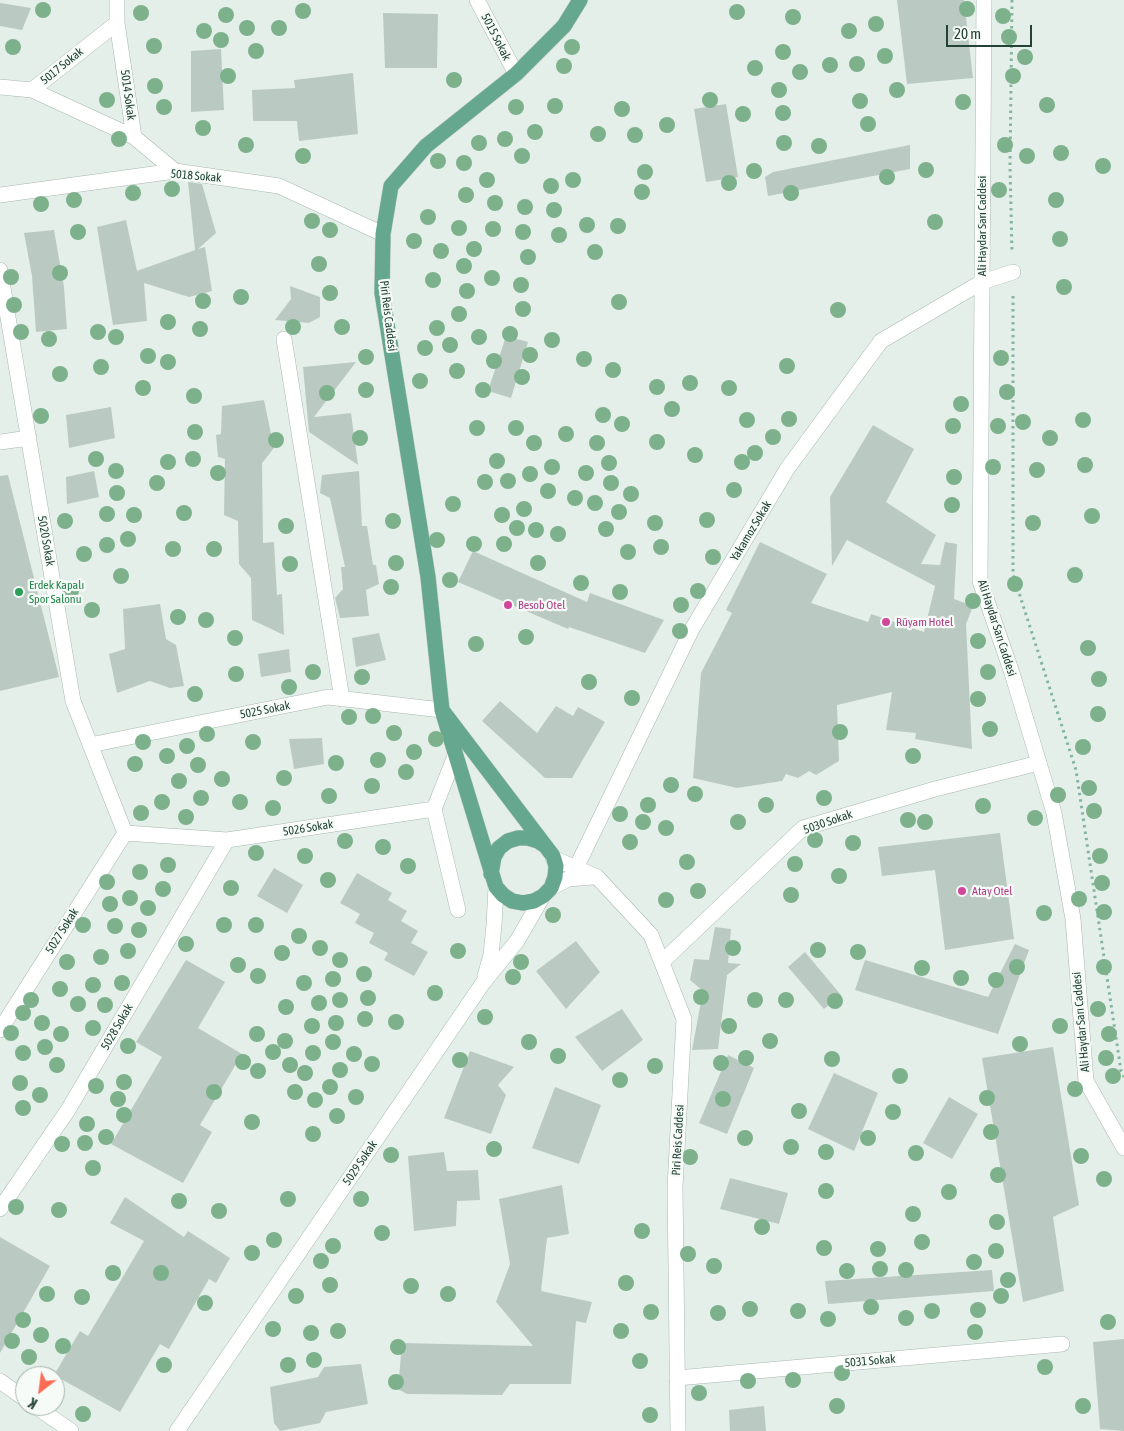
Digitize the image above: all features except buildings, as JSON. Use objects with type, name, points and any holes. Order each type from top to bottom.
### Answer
[{"type":"main road","name":"Piri Reis Caddesi","points":[[494,882],[442,710],[428,577],[382,293],[383,234],[390,186],[426,146],[516,74],[564,26],[580,0]]},
{"type":"main road","points":[[442,710],[550,852],[556,866],[555,877],[547,892],[534,901],[523,903],[512,901],[503,895],[494,882],[491,867],[499,848],[508,841],[528,838],[538,841],[550,852]]},
{"type":"street","name":"5014 Sokak","points":[[117,0],[117,22],[134,137],[175,171]]},
{"type":"street","name":"5015 Sokak","points":[[478,0],[516,74]]},
{"type":"street","name":"Ali Haydar Sarı Caddesi","points":[[984,0],[980,580],[1012,674],[1054,814],[1073,919],[1086,1081],[1124,1148]]},
{"type":"street","name":"5017 Sokak","points":[[0,87],[32,90],[117,22]]},
{"type":"street","points":[[32,90],[134,137]]},
{"type":"street","name":"5018 Sokak","points":[[0,195],[175,171],[279,186],[383,234]]},
{"type":"street","name":"5020 Sokak","points":[[0,270],[6,343],[28,438],[73,701],[125,833]]},
{"type":"street","name":"Yakamoz Sokak","points":[[576,868],[692,629],[787,469],[881,340],[982,282],[1013,272]]},
{"type":"street","points":[[284,339],[342,699]]},
{"type":"street","points":[[0,442],[28,438]]},
{"type":"street","name":"5025 Sokak","points":[[90,744],[328,697],[442,710]]},
{"type":"street","points":[[455,756],[434,809],[458,910]]},
{"type":"street","name":"5030 Sokak","points":[[662,962],[803,828],[935,789],[1039,763]]},
{"type":"street","name":"5026 Sokak","points":[[125,833],[227,840],[434,809]]},
{"type":"street","name":"5027 Sokak","points":[[0,1030],[125,833]]},
{"type":"street","name":"5028 Sokak","points":[[0,1209],[68,1110],[227,840]]},
{"type":"street","name":"Piri Reis Caddesi","points":[[550,852],[576,868],[597,877],[651,935],[684,1019],[675,1188],[678,1431]]},
{"type":"street","points":[[547,892],[568,878],[597,877]]},
{"type":"street","points":[[483,983],[491,955],[494,882]]},
{"type":"street","name":"5029 Sokak","points":[[177,1431],[483,983],[517,941],[547,892]]},
{"type":"street","name":"5031 Sokak","points":[[677,1378],[1062,1344]]},
{"type":"street","points":[[0,1381],[15,1392]]},
{"type":"street","points":[[50,1416],[71,1431]]},
{"type":"path","points":[[1012,0],[1010,167],[1013,272],[1013,574],[1076,770],[1121,1071],[1124,1077]]},
{"type":"place","name":"Erdek Kapalı Spor Salonu","points":[[19,592]]},
{"type":"place","name":"Besob Otel","points":[[508,605]]},
{"type":"place","name":"Rüyam Hotel","points":[[886,622]]},
{"type":"place","name":"Atay Otel","points":[[962,891]]}]
